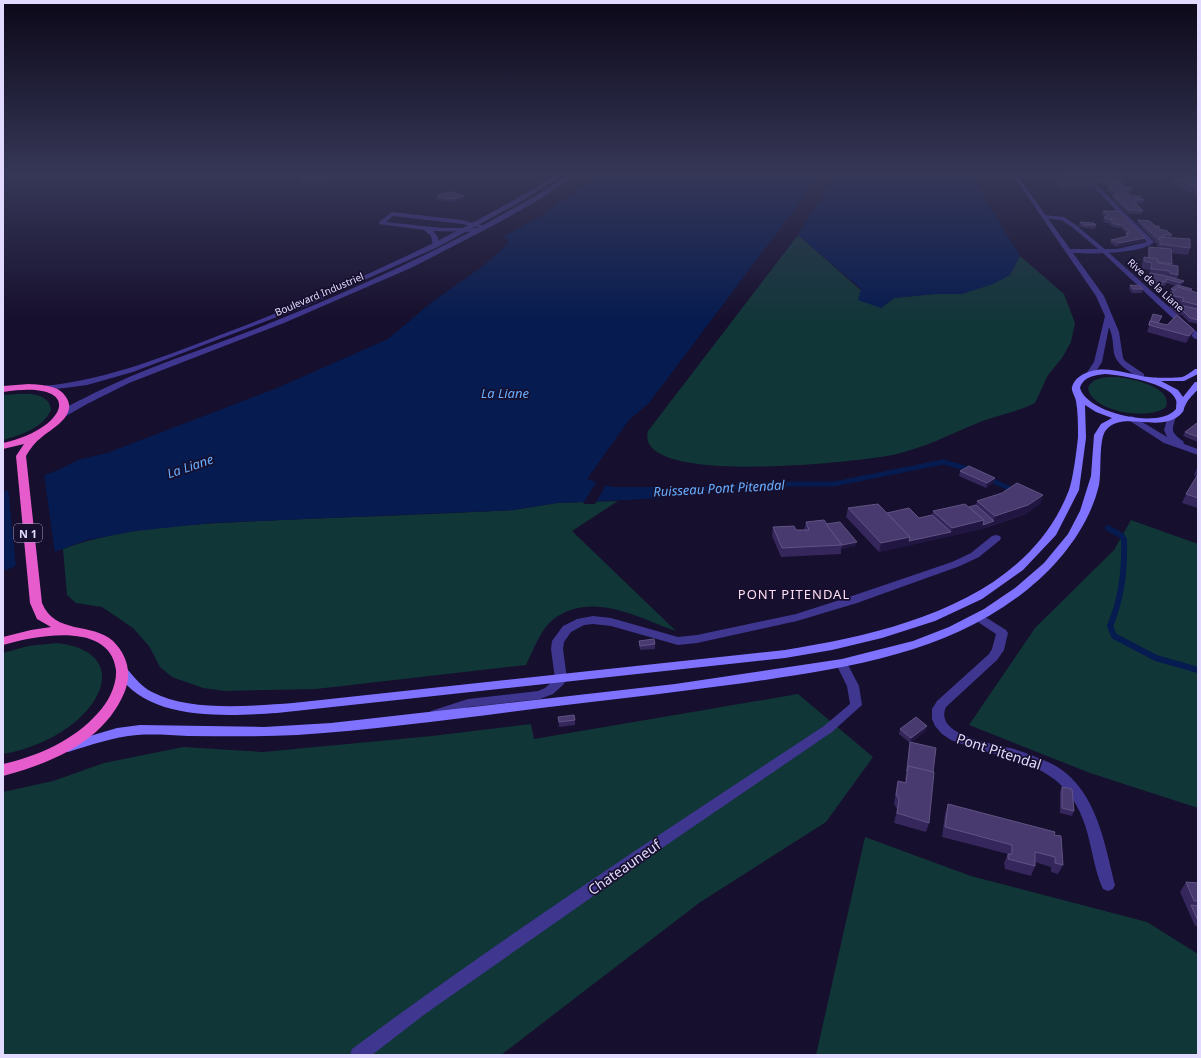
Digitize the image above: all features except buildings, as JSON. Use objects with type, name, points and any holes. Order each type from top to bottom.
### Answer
[{"type":"highway","points":[[3,446],[40,433],[56,422],[63,414],[65,405],[61,396],[43,388],[4,388]]},
{"type":"highway","name":"N 1","points":[[40,433],[23,450],[21,456],[36,603],[40,614],[46,619],[70,631]]},
{"type":"highway","points":[[3,641],[33,633],[70,631],[91,635],[108,644],[118,656],[123,672],[118,694],[106,712],[82,735],[58,750],[32,762],[3,770]]},
{"type":"main road","points":[[123,672],[146,694],[178,705],[224,709],[282,709],[337,705],[810,650],[897,629],[980,596],[1009,578],[1028,560],[1050,534],[1066,507],[1077,480],[1082,450],[1082,420],[1079,396],[1076,390],[1077,382],[1082,377],[1090,374],[1118,372],[1145,378],[1180,380],[1190,377],[1198,371]]},
{"type":"main road","points":[[1145,378],[1170,390],[1178,398],[1181,404]]},
{"type":"main road","points":[[1079,396],[1094,408],[1127,419],[1152,421],[1172,416],[1179,411],[1181,404],[1198,384]]},
{"type":"main road","points":[[58,750],[117,733],[140,730],[236,732],[297,731],[422,718],[675,688],[842,664],[877,656],[924,641],[979,617],[1000,605],[1023,588],[1066,544],[1082,517],[1093,487],[1097,467],[1098,436],[1100,431],[1109,423],[1127,419]]},
{"type":"street","points":[[391,223],[463,231]]},
{"type":"street","points":[[456,223],[481,227]]},
{"type":"street","name":"Boulevard Industriel","points":[[43,388],[95,381],[173,355],[285,312],[436,245],[463,231],[481,227],[486,223]]},
{"type":"street","name":"Boulevard Industriel","points":[[63,414],[103,391],[244,337],[341,297],[420,260],[488,223]]},
{"type":"street","points":[[1048,223],[1100,296],[1115,332],[1120,360],[1124,366],[1145,378]]},
{"type":"street","name":"Rive de la Liane","points":[[1069,223],[1118,263],[1198,337]]},
{"type":"street","points":[[1068,251],[1123,251],[1148,245],[1151,242],[1132,223]]},
{"type":"street","points":[[425,228],[436,237],[436,245]]},
{"type":"street","points":[[1090,374],[1098,362],[1108,314]]},
{"type":"street","points":[[1172,416],[1168,425],[1170,435],[1177,441],[1198,452]]},
{"type":"street","points":[[1127,419],[1167,441],[1198,452]]},
{"type":"street","points":[[422,718],[468,703],[540,695],[554,688],[561,679],[557,649],[558,641],[567,630],[581,622],[593,620],[611,622],[678,641],[697,639],[807,614],[860,598],[956,564],[975,555],[996,538]]},
{"type":"street","name":"Pont Pitendal","points":[[979,617],[1002,633],[1000,645],[993,657],[941,704],[937,712],[941,726],[948,734],[959,739],[1038,762],[1068,782],[1081,799],[1088,815],[1108,885]]},
{"type":"street","name":"Chateauneuf","points":[[358,1055],[419,1009],[657,844],[828,729],[856,705],[854,686],[842,664]]},
{"type":"green space","points":[[798,235],[881,308],[894,298],[934,294],[962,294],[1010,275],[1020,256],[1064,294],[1075,323],[1071,342],[1062,358],[1048,375],[1035,403],[980,422],[927,445],[893,455],[840,462],[754,467],[711,465],[676,460],[653,449],[648,431]]},
{"type":"green space","points":[[1116,377],[1139,381],[1157,389],[1163,394],[1166,400],[1166,407],[1158,411],[1135,413],[1122,412],[1099,403],[1092,396],[1088,388],[1090,384],[1100,378]]},
{"type":"green space","points":[[33,394],[43,398],[50,405],[51,410],[43,422],[31,430],[3,440],[3,395]]},
{"type":"green space","points":[[618,501],[572,531],[676,631],[616,610],[600,607],[585,607],[570,610],[555,618],[546,627],[538,639],[526,665],[316,689],[225,691],[203,688],[172,677],[160,667],[149,646],[133,628],[102,607],[76,603],[67,595],[63,549],[115,534],[198,524],[513,510],[557,503]]},
{"type":"green space","points":[[1131,520],[1198,544],[1198,808],[1090,773],[969,725],[1035,628],[1114,550]]},
{"type":"green space","points":[[57,643],[77,647],[91,655],[99,664],[102,676],[100,688],[94,701],[84,714],[55,736],[30,747],[3,754],[3,653],[28,646]]},
{"type":"green space","points":[[798,694],[873,757],[826,822],[699,903],[501,1055],[3,1055],[3,792],[53,781],[104,763],[183,747],[263,752],[432,736],[531,724],[534,739]]},
{"type":"green space","points":[[865,837],[971,876],[1147,922],[1198,954],[1198,1055],[816,1055]]},
{"type":"water","name":"La Liane","points":[[527,223],[784,223],[649,403],[629,420],[587,479],[612,487],[654,487],[667,498],[557,503],[513,510],[212,523],[135,531],[87,540],[3,571],[3,492],[58,470],[78,460],[107,453],[277,388],[388,339],[432,302],[483,266],[508,244],[508,240],[504,236]]},
{"type":"water","points":[[805,223],[1000,223],[1020,256],[1010,275],[993,284],[962,294],[934,294],[894,298],[881,308],[858,300],[861,289],[798,235]]},
{"type":"pier","points":[[44,474],[55,554],[16,568],[8,487]]},
{"type":"pier","points":[[597,481],[607,483],[595,504],[583,504]]},
{"type":"waterway","name":"Ruisseau Pont Pitendal","points":[[653,492],[775,484],[834,484],[943,462],[972,470]]},
{"type":"waterway","name":"Ruisseau Pont Pitendal","points":[[987,478],[1015,491]]},
{"type":"waterway","name":"Ruisseau Pont Pitendal","points":[[1108,528],[1122,536],[1124,540],[1122,584],[1110,626],[1114,636],[1156,658],[1198,670]]},
{"type":"district","name":"PONT PITENDAL","points":[[794,594]]}]
